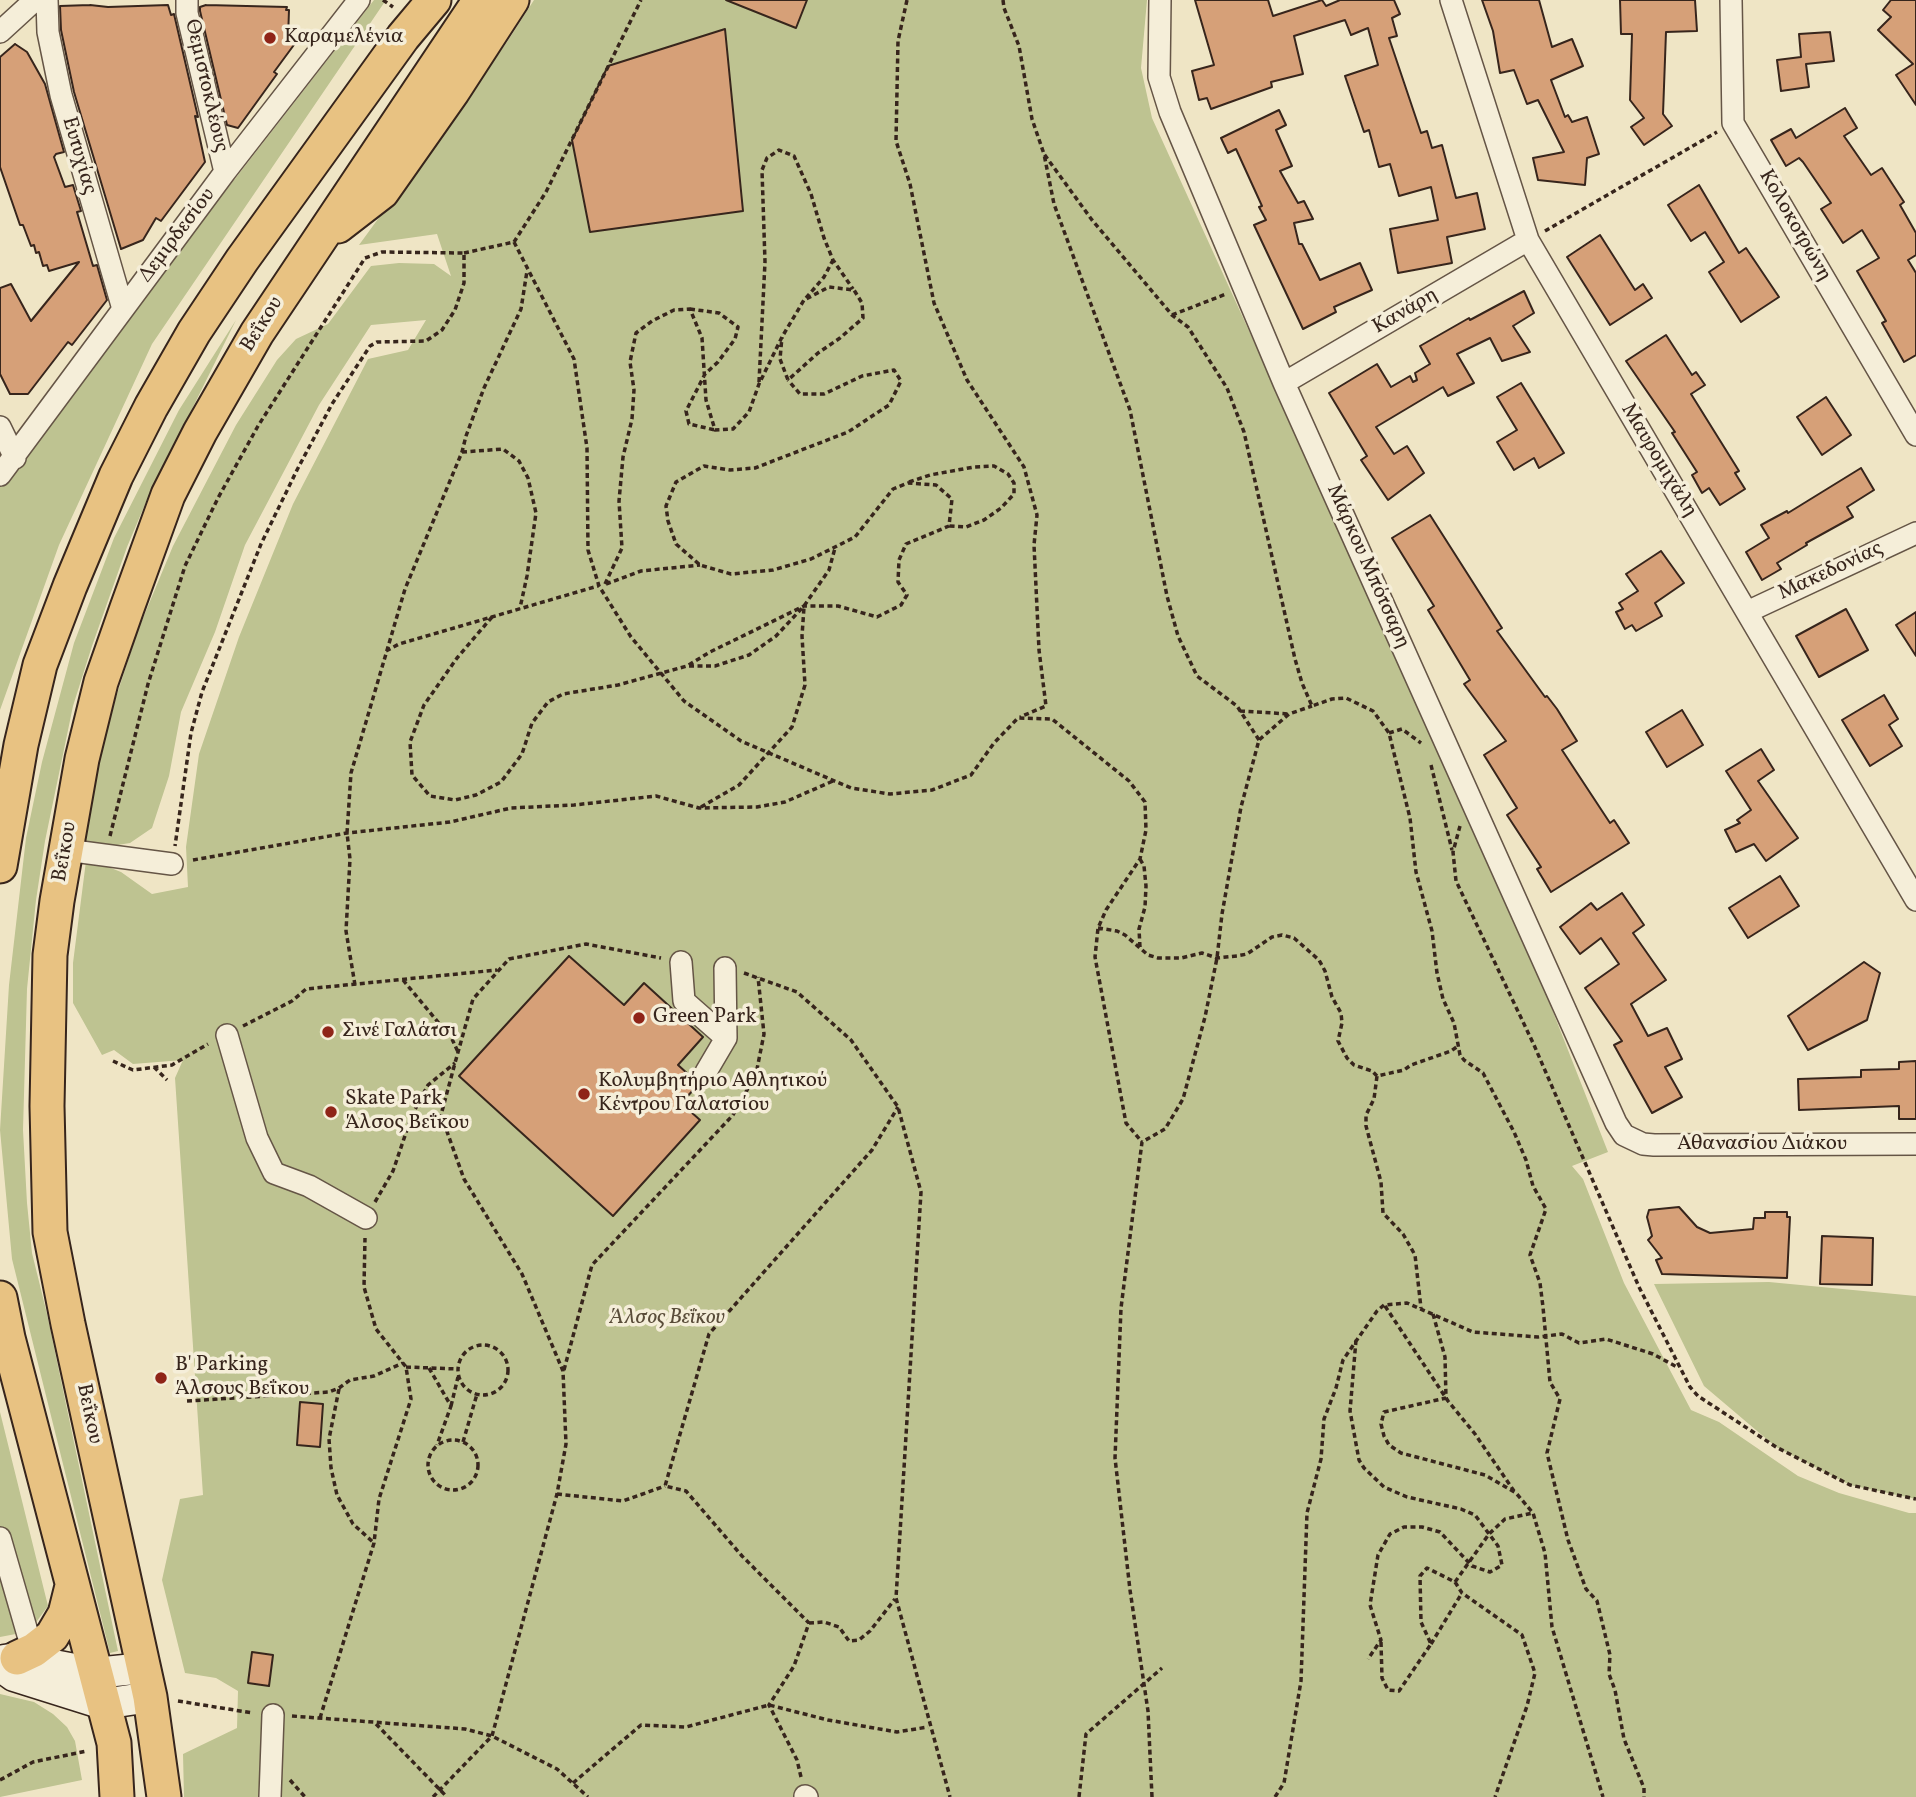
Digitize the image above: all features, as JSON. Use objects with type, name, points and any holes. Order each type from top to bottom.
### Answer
[{"type":"main road","points":[[403,37],[421,0]]},
{"type":"main road","points":[[0,866],[3,822],[40,665],[116,476],[194,332],[242,260],[403,37],[434,0]]},
{"type":"main road","name":"Βεΐκου","points":[[163,1797],[147,1683],[50,1232],[47,1106],[50,955],[66,850],[82,760],[101,682],[168,495],[200,432],[257,333],[480,0]]},
{"type":"main road","points":[[316,242],[382,192],[453,91],[512,0]]},
{"type":"main road","points":[[0,1298],[8,1338],[114,1743],[117,1797]]},
{"type":"main road","points":[[11,1655],[34,1650],[52,1636],[65,1614],[72,1586]]},
{"type":"street","points":[[0,32],[35,0]]},
{"type":"street","name":"Ευτυχίας","points":[[47,0],[48,32],[61,95],[123,309]]},
{"type":"street","name":"Θεμιστοκλέους","points":[[187,0],[187,13],[225,172]]},
{"type":"street","name":"Δεμιρδεσίου","points":[[0,475],[225,172],[359,0]]},
{"type":"street","name":"Μάρκου Μπότσαρη","points":[[1160,0],[1159,77],[1170,112],[1284,383],[1616,1123]]},
{"type":"street","name":"Μαυρομιχάλη","points":[[1451,0],[1528,240],[1916,900]]},
{"type":"street","name":"Κολοκοτρώνη","points":[[1731,0],[1733,122],[1916,435]]},
{"type":"street","name":"Κανάρη","points":[[1284,383],[1528,240]]},
{"type":"street","points":[[0,428],[15,457]]},
{"type":"street","name":"Μακεδονίας","points":[[1747,612],[1916,533]]},
{"type":"street","points":[[66,850],[172,864]]},
{"type":"street","points":[[681,962],[684,1001],[726,1038]]},
{"type":"street","points":[[706,1072],[726,1038],[725,968]]},
{"type":"street","points":[[227,1035],[257,1138],[274,1173],[309,1186],[366,1218]]},
{"type":"street","name":"Αθανασίου Διάκου","points":[[1616,1123],[1623,1135],[1654,1145],[1916,1144]]},
{"type":"street","points":[[0,1538],[11,1655],[99,1689],[147,1683]]},
{"type":"street","points":[[270,1797],[273,1714]]},
{"type":"path","points":[[106,856],[148,684],[185,566],[218,498],[258,426],[365,258],[382,252],[464,253],[514,242],[546,192],[640,0]]},
{"type":"path","points":[[514,242],[574,359],[587,448],[588,550],[599,586],[631,637],[684,701],[741,741],[851,788],[890,794],[932,790],[971,775],[994,743],[1018,718],[1046,706],[1039,650],[1034,545],[1037,515],[1024,467],[967,380],[934,303],[910,184],[896,141],[898,41],[907,0]]},
{"type":"path","points":[[1003,0],[1003,8],[1020,46],[1032,118],[1044,153],[1054,204],[1130,410],[1167,596],[1178,636],[1197,676],[1237,706],[1259,740]]},
{"type":"path","points":[[1528,240],[1733,122]]},
{"type":"path","points":[[759,384],[765,262],[762,170],[767,158],[779,150],[794,156],[811,194],[833,260],[862,303],[863,318],[788,380]]},
{"type":"path","points":[[1044,153],[1092,220],[1172,315],[1188,327],[1227,388],[1244,432],[1295,659],[1312,706]]},
{"type":"path","points":[[464,253],[464,284],[455,310],[442,330],[426,341],[377,342],[370,346],[313,436],[261,544],[202,692],[191,733],[172,864],[347,833],[450,822],[511,808],[573,805],[656,796],[699,808],[757,807],[785,802],[834,781]]},
{"type":"path","points":[[605,584],[622,548],[619,501],[623,457],[632,419],[634,390],[630,362],[636,333],[674,310],[690,309],[719,313],[738,327],[735,340],[705,374],[686,411],[689,424],[715,430],[733,429],[749,412],[759,384],[782,337],[833,260]]},
{"type":"path","points":[[355,985],[346,931],[350,859],[347,833],[351,773],[405,590],[462,452],[484,388],[520,309],[527,269]]},
{"type":"path","points":[[804,300],[828,287],[854,290]]},
{"type":"path","points":[[1172,315],[1244,287]]},
{"type":"path","points":[[690,309],[702,338],[706,400],[715,430]]},
{"type":"path","points":[[492,617],[457,658],[424,705],[411,742],[411,775],[430,796],[455,800],[476,796],[501,782],[522,754],[532,723],[548,702],[563,694],[618,685],[687,666],[804,606],[838,606],[877,617],[901,605],[907,595],[898,582],[899,560],[906,544],[949,526],[967,527],[984,520],[1014,494],[1014,483],[1008,474],[994,466],[930,475],[893,489],[855,537],[811,559],[773,570],[731,575],[700,565],[676,544],[668,521],[666,506],[676,482],[704,466],[730,470],[755,468],[848,432],[889,405],[901,381],[894,370],[862,376],[824,394],[800,394],[788,380],[780,359],[782,337]]},
{"type":"path","points":[[462,452],[503,449],[519,461],[528,478],[536,513],[520,608]]},
{"type":"path","points":[[908,483],[936,485],[952,499],[949,526]]},
{"type":"path","points":[[687,666],[715,666],[749,655],[776,636],[804,606],[829,570],[835,547]]},
{"type":"path","points":[[386,650],[641,571],[700,565]]},
{"type":"path","points":[[699,808],[739,785],[792,727],[805,685],[802,636],[804,606]]},
{"type":"path","points":[[1142,1142],[1165,1129],[1183,1099],[1205,1017],[1241,807],[1259,740],[1289,714],[1332,699],[1346,698],[1373,710],[1389,733],[1410,818],[1416,872],[1432,931],[1437,973],[1443,999],[1454,1023],[1458,1046],[1464,1060],[1483,1073],[1514,1132],[1533,1186],[1546,1209],[1530,1255],[1540,1283],[1550,1382],[1560,1399],[1547,1453],[1568,1540],[1586,1589],[1597,1601],[1611,1656],[1609,1674],[1615,1690],[1624,1740],[1644,1788],[1644,1797]]},
{"type":"path","points":[[1240,711],[1289,714]]},
{"type":"path","points":[[1018,718],[1052,719],[1129,781],[1145,802],[1146,830],[1140,859],[1110,902],[1098,928],[1095,957],[1126,1123],[1142,1142],[1121,1308],[1115,1458],[1130,1590],[1145,1683],[1152,1797]]},
{"type":"path","points":[[1389,733],[1402,729],[1423,744]]},
{"type":"path","points":[[1430,763],[1453,852],[1456,881],[1534,1045],[1639,1287],[1690,1388],[1776,1447],[1850,1485],[1916,1499]]},
{"type":"path","points":[[1453,852],[1463,820],[1475,805]]},
{"type":"path","points":[[1140,859],[1144,866],[1146,886],[1145,907],[1138,938],[1140,949]]},
{"type":"path","points":[[1098,928],[1125,935],[1148,955],[1158,958],[1181,958],[1202,953],[1217,958],[1247,954],[1272,937],[1282,935],[1294,938],[1319,960],[1329,980],[1332,997],[1341,1013],[1338,1041],[1347,1058],[1354,1065],[1372,1071],[1377,1076]]},
{"type":"path","points":[[563,1371],[522,1274],[464,1179],[441,1115],[473,999],[509,959],[586,944],[681,962]]},
{"type":"path","points":[[725,968],[797,992],[851,1040],[898,1107],[921,1192],[896,1598],[950,1797]]},
{"type":"path","points":[[113,1061],[134,1070],[172,1065],[292,1002],[306,989],[499,970]]},
{"type":"path","points":[[433,1797],[492,1736],[557,1493],[566,1444],[563,1371],[592,1265],[733,1115],[756,1073],[764,1034],[758,977]]},
{"type":"path","points":[[403,980],[452,1038],[458,1052]]},
{"type":"path","points":[[1377,1076],[1404,1070],[1411,1065],[1443,1055],[1458,1046]]},
{"type":"path","points":[[320,1718],[374,1543],[379,1499],[411,1399],[404,1365],[376,1329],[364,1287],[366,1218],[393,1171],[412,1115],[428,1085],[455,1063]]},
{"type":"path","points":[[153,1067],[167,1080]]},
{"type":"path","points":[[1377,1076],[1374,1098],[1366,1115],[1366,1126],[1381,1182],[1383,1213],[1403,1234],[1415,1255],[1421,1307]]},
{"type":"path","points":[[665,1486],[709,1334],[872,1150],[898,1107]]},
{"type":"path","points":[[1275,1797],[1284,1783],[1301,1681],[1307,1513],[1321,1459],[1324,1419],[1343,1360],[1377,1311],[1384,1305],[1407,1303],[1473,1332],[1495,1335],[1562,1334],[1579,1343],[1606,1339],[1653,1354],[1679,1368]]},
{"type":"path","points":[[1384,1305],[1446,1398],[1532,1513],[1545,1553],[1552,1627],[1603,1797]]},
{"type":"path","points":[[1433,1314],[1446,1357],[1446,1398]]},
{"type":"path","points":[[1356,1340],[1350,1411],[1359,1460],[1364,1468],[1384,1487],[1407,1497],[1461,1509],[1475,1515],[1498,1546],[1502,1565],[1490,1572],[1472,1566],[1440,1532],[1422,1527],[1404,1527],[1390,1534],[1378,1555],[1370,1605],[1381,1640],[1382,1678],[1388,1690],[1398,1691],[1462,1593]]},
{"type":"path","points":[[476,1346],[491,1346],[503,1355],[508,1369],[504,1384],[492,1393],[477,1394],[465,1388],[459,1376],[458,1369],[463,1355],[476,1346]]},
{"type":"path","points":[[187,1401],[329,1392],[350,1380],[374,1376],[404,1365],[458,1369]]},
{"type":"path","points":[[429,1368],[451,1406]]},
{"type":"path","points":[[436,1447],[449,1440],[463,1441],[475,1452],[478,1468],[471,1482],[458,1489],[442,1487],[431,1476],[428,1461],[451,1406],[459,1376]]},
{"type":"path","points":[[339,1388],[329,1439],[331,1468],[337,1495],[353,1524],[374,1543]]},
{"type":"path","points":[[463,1441],[477,1394]]},
{"type":"path","points":[[1446,1398],[1384,1412],[1381,1424],[1389,1445],[1401,1453],[1485,1475],[1516,1493]]},
{"type":"path","points":[[557,1493],[623,1501],[665,1486],[686,1491],[742,1556],[809,1623],[824,1622],[839,1627],[849,1642],[859,1640],[870,1631],[896,1598]]},
{"type":"path","points":[[1455,1582],[1489,1534],[1505,1519],[1532,1513]]},
{"type":"path","points":[[1431,1644],[1421,1622],[1420,1576],[1427,1568],[1455,1582],[1462,1593],[1522,1635],[1535,1673],[1527,1706],[1495,1797]]},
{"type":"path","points":[[769,1705],[794,1666],[809,1623]]},
{"type":"path","points":[[1368,1659],[1381,1640]]},
{"type":"path","points":[[1079,1797],[1086,1734],[1162,1668]]},
{"type":"path","points":[[147,1683],[238,1712],[466,1729],[492,1736],[556,1769],[588,1797]]},
{"type":"path","points":[[573,1783],[641,1725],[686,1727],[769,1705],[828,1720],[897,1732],[929,1727]]},
{"type":"path","points":[[769,1705],[797,1760],[806,1796]]},
{"type":"path","points":[[375,1723],[447,1797]]},
{"type":"path","points":[[0,1780],[33,1762],[87,1751]]},
{"type":"green space","points":[[374,0],[386,0],[152,344],[59,545],[0,710],[0,481]]},
{"type":"green space","name":"Άλσος Βεΐκου","points":[[534,0],[1147,0],[1141,68],[1152,118],[1373,603],[1546,994],[1608,1152],[1572,1166],[1583,1179],[1624,1283],[1691,1410],[1719,1422],[1798,1476],[1839,1493],[1916,1513],[1916,1797],[184,1797],[183,1754],[237,1728],[238,1691],[216,1678],[185,1673],[162,1580],[180,1499],[203,1495],[175,1078],[183,1060],[133,1064],[114,1050],[102,1055],[73,1003],[73,963],[86,861],[121,872],[152,894],[188,887],[186,847],[199,754],[239,637],[293,504],[368,359],[408,350],[426,320],[371,325],[319,405],[245,545],[215,632],[181,712],[169,776],[152,828],[130,843],[99,848],[86,841],[92,796],[106,728],[138,630],[173,546],[236,425],[277,360],[296,339],[328,324],[371,266],[399,263],[434,264],[451,276],[437,234],[359,245],[507,42]]},
{"type":"green space","points":[[236,320],[146,502],[127,547],[73,706],[45,841],[27,989],[23,1130],[32,1253],[118,1651],[110,1653],[12,1259],[0,1130],[9,985],[26,838],[42,762],[74,643],[114,538],[179,410]]},
{"type":"green space","points":[[1769,1282],[1916,1296],[1916,1499],[1850,1485],[1776,1447],[1704,1386],[1654,1284]]},
{"type":"green space","points":[[0,1412],[48,1606],[37,1621],[21,1633],[0,1637]]},
{"type":"green space","points":[[0,1694],[34,1702],[67,1727],[75,1741],[82,1780],[0,1797]]},
{"type":"building","points":[[726,0],[807,0],[796,28]]},
{"type":"building","points":[[1195,0],[1268,0],[1273,16],[1322,0],[1326,6],[1340,0],[1394,0],[1400,14],[1392,18],[1397,36],[1389,38],[1421,133],[1427,131],[1432,148],[1442,145],[1456,198],[1477,193],[1485,229],[1447,237],[1452,263],[1398,273],[1390,229],[1438,220],[1431,187],[1399,196],[1390,164],[1379,167],[1369,130],[1364,132],[1345,76],[1378,65],[1368,28],[1351,35],[1345,20],[1294,36],[1303,74],[1271,82],[1272,87],[1211,109],[1207,98],[1199,100],[1192,71],[1214,65]]},
{"type":"building","points":[[1482,0],[1539,0],[1552,47],[1572,39],[1583,66],[1551,80],[1565,117],[1568,115],[1572,122],[1587,117],[1599,154],[1587,158],[1585,185],[1538,180],[1533,158],[1564,152],[1538,100],[1527,104],[1514,70],[1500,73],[1493,31]]},
{"type":"building","points":[[1620,0],[1695,0],[1697,31],[1666,32],[1663,114],[1672,126],[1644,145],[1631,127],[1644,118],[1630,100],[1632,34],[1621,34]]},
{"type":"building","points":[[1891,0],[1916,0],[1916,105],[1896,75],[1913,64],[1878,30],[1891,17],[1883,10]]},
{"type":"building","points":[[168,5],[171,15],[174,14],[198,117],[195,116],[205,162],[161,221],[156,218],[143,240],[121,249],[74,92],[61,30],[60,6]]},
{"type":"building","points":[[200,7],[287,7],[288,39],[299,38],[238,128],[227,125],[200,11]]},
{"type":"building","points":[[725,29],[743,211],[590,232],[572,140],[608,66]]},
{"type":"building","points":[[1830,32],[1834,61],[1806,64],[1809,87],[1781,91],[1777,60],[1801,57],[1799,34]]},
{"type":"building","points":[[15,44],[27,52],[45,84],[64,152],[54,157],[65,187],[73,185],[81,211],[77,212],[93,266],[97,265],[107,300],[72,345],[68,342],[28,394],[10,394],[0,374],[0,288],[11,284],[31,321],[79,262],[49,271],[47,265],[43,266],[39,252],[36,253],[34,245],[31,246],[23,225],[20,225],[0,167],[0,57]]},
{"type":"building","points":[[1845,108],[1857,128],[1844,136],[1871,175],[1882,168],[1904,202],[1900,205],[1916,233],[1916,255],[1908,260],[1916,273],[1916,355],[1904,362],[1882,323],[1886,321],[1857,271],[1879,258],[1862,230],[1843,243],[1821,209],[1831,203],[1803,162],[1799,158],[1786,166],[1771,140],[1791,129],[1796,138]]},
{"type":"building","points":[[1279,110],[1286,125],[1276,130],[1292,166],[1280,171],[1298,203],[1304,201],[1313,219],[1294,223],[1299,244],[1302,244],[1320,280],[1360,263],[1372,290],[1334,307],[1336,312],[1303,329],[1254,225],[1266,220],[1259,207],[1262,206],[1236,149],[1228,153],[1221,138]]},
{"type":"building","points":[[1699,185],[1739,253],[1746,248],[1779,297],[1741,322],[1709,272],[1724,262],[1705,232],[1691,241],[1668,205]]},
{"type":"building","points":[[1600,235],[1635,290],[1643,284],[1652,298],[1610,325],[1567,257]]},
{"type":"building","points":[[1524,291],[1534,313],[1513,326],[1530,352],[1502,361],[1490,338],[1457,354],[1474,383],[1448,396],[1443,387],[1376,427],[1394,454],[1407,446],[1424,473],[1388,500],[1361,460],[1367,456],[1329,393],[1377,364],[1391,387],[1410,376],[1413,382],[1417,380],[1415,373],[1430,364],[1420,346]]},
{"type":"building","points":[[1666,335],[1692,375],[1696,372],[1705,385],[1691,394],[1739,471],[1735,473],[1745,489],[1720,505],[1709,488],[1702,493],[1692,475],[1697,472],[1672,433],[1675,432],[1626,361]]},
{"type":"building","points":[[1521,383],[1564,453],[1539,468],[1534,458],[1514,470],[1497,442],[1517,430],[1497,397]]},
{"type":"building","points":[[1826,397],[1851,435],[1822,455],[1797,417]]},
{"type":"building","points":[[1861,468],[1874,490],[1847,507],[1853,517],[1777,563],[1781,569],[1762,580],[1746,552],[1769,538],[1761,525],[1787,511],[1788,513]]},
{"type":"building","points":[[1430,515],[1502,628],[1497,631],[1545,697],[1547,696],[1557,709],[1577,741],[1562,750],[1610,823],[1614,820],[1629,843],[1551,892],[1537,869],[1541,867],[1507,815],[1517,808],[1484,755],[1506,741],[1464,684],[1470,680],[1428,610],[1434,606],[1392,538]]},
{"type":"building","points":[[1661,551],[1684,583],[1655,603],[1662,616],[1636,631],[1632,625],[1625,629],[1616,612],[1623,609],[1619,603],[1638,591],[1626,574]]},
{"type":"building","points":[[1846,609],[1868,650],[1819,677],[1796,636]]},
{"type":"building","points":[[1916,612],[1916,656],[1896,625]]},
{"type":"building","points":[[1884,695],[1898,719],[1889,725],[1902,746],[1870,766],[1842,720]]},
{"type":"building","points":[[1682,710],[1703,745],[1667,767],[1646,732]]},
{"type":"building","points":[[1761,749],[1774,770],[1758,781],[1798,838],[1766,861],[1754,844],[1736,852],[1725,830],[1740,823],[1737,820],[1751,810],[1726,771]]},
{"type":"building","points":[[1780,876],[1799,906],[1748,938],[1729,908]]},
{"type":"building","points":[[1622,893],[1644,925],[1633,933],[1666,980],[1631,1004],[1648,1036],[1667,1028],[1682,1059],[1665,1067],[1682,1097],[1652,1113],[1614,1045],[1622,1041],[1585,988],[1619,964],[1601,938],[1580,954],[1560,927],[1591,903],[1597,910]]},
{"type":"building","name":"Κολυμβητήριο Αθλητικού Κέντρου Γαλατσίου","points":[[569,956],[624,1005],[644,983],[703,1037],[678,1065],[699,1084],[681,1103],[700,1120],[613,1216],[459,1076]]},
{"type":"building","points":[[1864,962],[1880,973],[1867,1020],[1808,1050],[1788,1016]]},
{"type":"building","points":[[1916,1061],[1916,1119],[1899,1119],[1899,1106],[1799,1110],[1798,1079],[1861,1077],[1861,1070],[1899,1069],[1899,1062]]},
{"type":"building","points":[[1679,1207],[1697,1227],[1710,1233],[1753,1229],[1754,1218],[1765,1218],[1765,1212],[1787,1212],[1787,1217],[1790,1217],[1787,1278],[1662,1274],[1656,1260],[1662,1258],[1648,1240],[1652,1236],[1647,1217],[1649,1210]]},
{"type":"building","points":[[1822,1236],[1873,1238],[1872,1285],[1820,1284]]},
{"type":"building","points":[[300,1402],[323,1404],[320,1447],[297,1445]]},
{"type":"building","points":[[252,1652],[273,1655],[269,1686],[248,1683]]},
{"type":"place","name":"Καραμελένια","points":[[270,38]]},
{"type":"place","name":"Green Park","points":[[639,1018]]},
{"type":"place","name":"Σινέ Γαλάτσι","points":[[328,1032]]},
{"type":"place","name":"Κολυμβητήριο Αθλητικού Κέντρου Γαλατσίου","points":[[584,1094]]},
{"type":"place","name":"Skate Park Άλσος Βεΐκου","points":[[331,1112]]},
{"type":"place","name":"Β' Parking Άλσους Βεΐκου","points":[[161,1378]]}]
